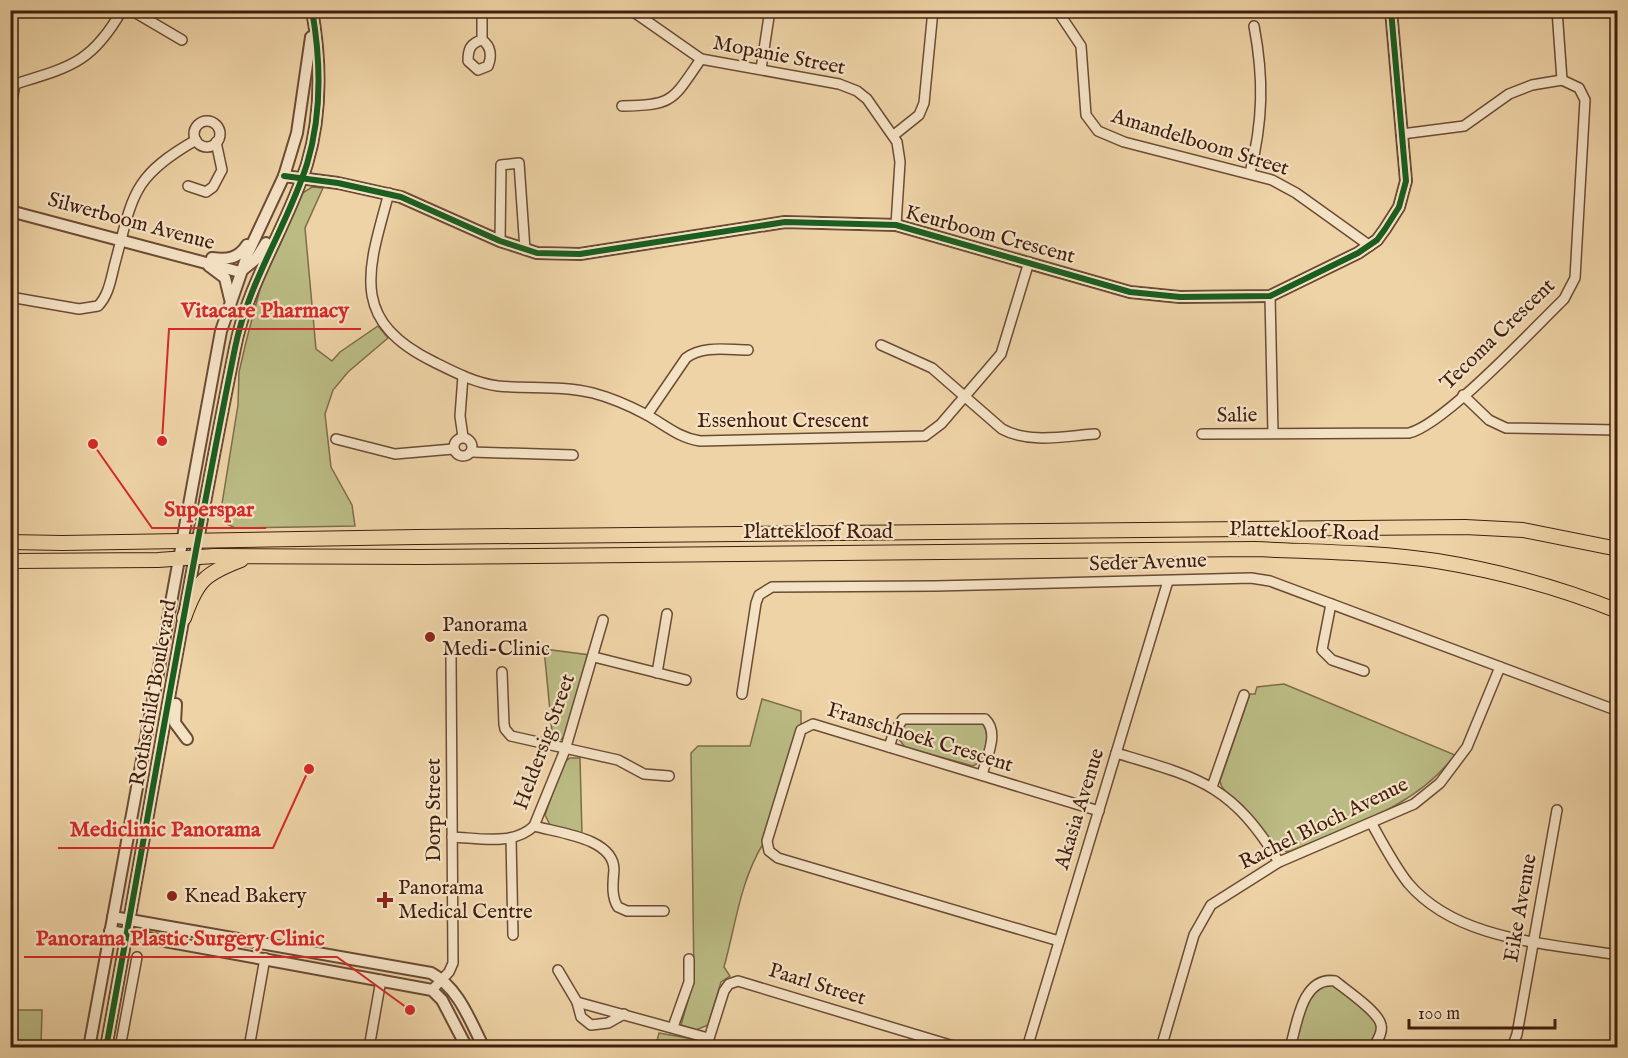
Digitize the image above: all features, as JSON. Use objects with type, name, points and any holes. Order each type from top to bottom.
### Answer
[{"type":"main road","name":"Plattekloof Road","points":[[10,542],[1466,527],[1523,530],[1617,549]]},
{"type":"main road","name":"Plattekloof Road","points":[[10,561],[251,556],[1255,549],[1350,553],[1437,561],[1520,580],[1617,611]]},
{"type":"main road","points":[[184,618],[196,588],[207,575],[251,556]]},
{"type":"street","points":[[15,84],[70,66],[85,58],[110,31],[122,10]]},
{"type":"street","points":[[131,10],[182,40]]},
{"type":"street","points":[[482,10],[482,40]]},
{"type":"street","name":"Mopanie Street","points":[[631,10],[701,59],[839,84],[857,91],[871,103],[894,135],[900,151],[896,225]]},
{"type":"street","points":[[761,69],[770,10]]},
{"type":"street","points":[[894,135],[919,116],[924,103],[933,10]]},
{"type":"street","name":"Amandelboom Street","points":[[1057,10],[1081,46],[1086,115],[1098,130],[1124,142],[1250,173],[1290,189],[1370,246]]},
{"type":"street","name":"Keurboom Crescent","points":[[284,176],[302,177],[389,193],[525,250],[558,255],[580,254],[785,222],[896,225],[1154,297],[1270,296],[1370,246],[1385,229],[1404,196],[1406,181],[1391,10]]},
{"type":"street","points":[[1402,134],[1464,126],[1520,89],[1562,80],[1557,10]]},
{"type":"street","points":[[200,259],[231,259],[238,256],[259,228],[284,176],[304,100],[312,12]]},
{"type":"street","points":[[247,306],[247,286],[240,272],[256,259],[281,222],[302,177],[314,135],[318,100],[317,40],[312,12]]},
{"type":"street","points":[[1250,173],[1262,117],[1259,53],[1254,26]]},
{"type":"street","points":[[622,106],[657,105],[669,101],[701,59]]},
{"type":"street","points":[[10,74],[15,84],[10,110]]},
{"type":"street","name":"Tecoma Crescent","points":[[1273,433],[1409,433],[1430,424],[1564,299],[1575,278],[1585,100],[1579,88],[1562,80]]},
{"type":"street","points":[[188,186],[206,192],[213,187],[222,170],[216,142],[219,130],[210,121],[199,124],[195,131],[196,140]]},
{"type":"street","points":[[196,140],[206,146],[216,142]]},
{"type":"street","points":[[10,297],[79,309],[98,306],[109,288],[130,207],[142,180],[166,158],[196,140]]},
{"type":"street","points":[[501,241],[501,165],[519,163],[525,250]]},
{"type":"street","name":"Essenhout Crescent","points":[[389,193],[369,271],[369,284],[376,310],[388,331],[405,346],[463,376],[497,386],[572,389],[593,393],[647,415],[676,434],[700,441],[914,438],[933,431],[1001,354],[1029,262]]},
{"type":"street","name":"Silwerboom Avenue","points":[[10,211],[122,238],[240,272]]},
{"type":"street","name":"Rothschild Boulevard","points":[[106,1047],[178,656],[196,541],[235,345],[247,306],[281,222]]},
{"type":"street","name":"Rothschild Boulevard","points":[[89,1047],[213,368],[231,299],[259,228]]},
{"type":"street","points":[[200,259],[221,274],[229,286],[231,299]]},
{"type":"street","points":[[1270,296],[1273,433]]},
{"type":"street","points":[[880,345],[921,361],[1014,435],[1026,438],[1095,434]]},
{"type":"street","points":[[647,415],[686,358],[693,352],[748,350]]},
{"type":"street","points":[[463,376],[460,416],[464,437],[471,442],[471,452]]},
{"type":"street","points":[[1463,395],[1489,420],[1506,428],[1617,430]]},
{"type":"street","name":"Salie","points":[[1202,434],[1273,433]]},
{"type":"street","points":[[453,449],[458,439],[464,437]]},
{"type":"street","points":[[336,439],[395,454],[453,449],[464,457],[471,452],[573,455]]},
{"type":"street","name":"Seder Avenue","points":[[742,694],[756,603],[759,595],[772,587],[1251,578],[1270,581],[1617,711]]},
{"type":"street","name":"Akasia Avenue","points":[[1027,1047],[1168,581]]},
{"type":"street","points":[[1331,604],[1322,650],[1332,660],[1364,671]]},
{"type":"street","points":[[657,673],[667,614]]},
{"type":"street","name":"Heldersig Street","points":[[452,837],[511,838],[526,834],[534,826],[565,750],[603,620]]},
{"type":"street","points":[[178,656],[180,677],[175,723],[187,739]]},
{"type":"street","name":"Dorp Street","points":[[432,990],[443,980],[453,963],[451,657]]},
{"type":"street","name":"Heldersig Street","points":[[594,657],[686,680]]},
{"type":"street","name":"Rachel Bloch Avenue","points":[[1161,1047],[1194,935],[1205,912],[1219,898],[1279,862],[1414,804],[1454,768],[1467,747],[1500,667]]},
{"type":"street","points":[[502,672],[504,724],[507,733],[516,738],[565,750],[618,760],[644,774],[669,776]]},
{"type":"street","points":[[1212,787],[1244,695]]},
{"type":"street","points":[[889,747],[894,732],[903,720],[986,720],[991,725],[993,733],[982,775]]},
{"type":"street","name":"Franschhoek Crescent","points":[[1059,941],[772,855],[767,842],[801,730],[813,724],[1099,811]]},
{"type":"street","points":[[1116,753],[1183,773],[1212,787],[1248,817],[1279,862]]},
{"type":"street","name":"Eike Avenue","points":[[1512,1047],[1517,1034],[1557,810]]},
{"type":"street","points":[[1372,824],[1392,860],[1410,884],[1448,915],[1481,930],[1617,955]]},
{"type":"street","points":[[534,826],[588,842],[608,852],[614,864],[614,898],[618,907],[627,911],[664,911]]},
{"type":"street","points":[[511,838],[513,935]]},
{"type":"street","points":[[113,917],[130,918],[418,969],[443,980],[459,1001],[484,1047]]},
{"type":"street","points":[[110,931],[432,990],[442,1000],[467,1047]]},
{"type":"street","points":[[120,1047],[137,957]]},
{"type":"street","points":[[249,1047],[265,958]]},
{"type":"street","points":[[674,1027],[689,982],[689,959]]},
{"type":"street","points":[[558,970],[577,1002],[581,1017],[591,1025],[608,1023],[624,1014]]},
{"type":"street","points":[[369,1047],[381,980]]},
{"type":"street","points":[[1290,1047],[1306,995],[1315,984],[1327,980],[1335,981],[1378,1017],[1382,1026],[1373,1047]]},
{"type":"street","name":"Paarl Street","points":[[707,1043],[725,987],[738,981],[960,1047]]},
{"type":"street","points":[[577,1002],[674,1027],[707,1043]]},
{"type":"green space","points":[[312,187],[323,188],[305,228],[316,349],[332,361],[340,352],[378,326],[388,338],[348,372],[333,390],[325,414],[331,467],[352,505],[355,526],[235,528],[225,523],[221,510],[238,405],[239,372],[263,278],[301,194]]},
{"type":"green space","points":[[544,649],[590,655],[566,734],[562,739],[553,742]]},
{"type":"green space","points":[[1284,684],[1455,755],[1421,789],[1380,814],[1291,851],[1283,851],[1270,840],[1242,805],[1226,792],[1220,781],[1250,694],[1255,694],[1257,687]]},
{"type":"green space","points":[[762,699],[801,711],[801,724],[763,844],[743,889],[724,967],[730,976],[721,982],[708,1025],[696,1030],[681,1025],[694,980],[691,753],[698,746],[750,746]]},
{"type":"green space","points":[[976,721],[983,724],[987,741],[982,758],[973,766],[905,747],[898,738],[902,726],[906,723]]},
{"type":"green space","points":[[570,758],[580,758],[582,835],[550,825],[545,815],[563,763]]},
{"type":"green space","points":[[1335,981],[1382,1026],[1373,1047],[1290,1048],[1306,995]]},
{"type":"green space","points":[[11,1010],[42,1010],[41,1047],[11,1047]]},
{"type":"green space","points":[[659,1033],[693,1039],[700,1047],[655,1048]]},
{"type":"cycle path","points":[[106,1048],[235,348],[249,300],[299,187],[312,145],[318,107],[317,49],[312,10]]},
{"type":"cycle path","points":[[284,176],[338,183],[401,197],[500,241],[537,253],[580,254],[785,222],[896,225],[1130,292],[1180,297],[1270,296],[1358,253],[1377,240],[1399,207],[1406,181],[1391,10]]},
{"type":"place","name":"Vitacare Pharmacy","points":[[162,441]]},
{"type":"place","name":"Superspar","points":[[93,444]]},
{"type":"place","name":"Panorama Medi-Clinic","points":[[430,637]]},
{"type":"place","name":"Mediclinic Panorama","points":[[309,769]]},
{"type":"place","name":"Knead Bakery","points":[[172,896]]},
{"type":"place","name":"Panorama Medical Centre","points":[[385,900]]},
{"type":"place","name":"Panorama Plastic Surgery Clinic","points":[[410,1010]]}]
